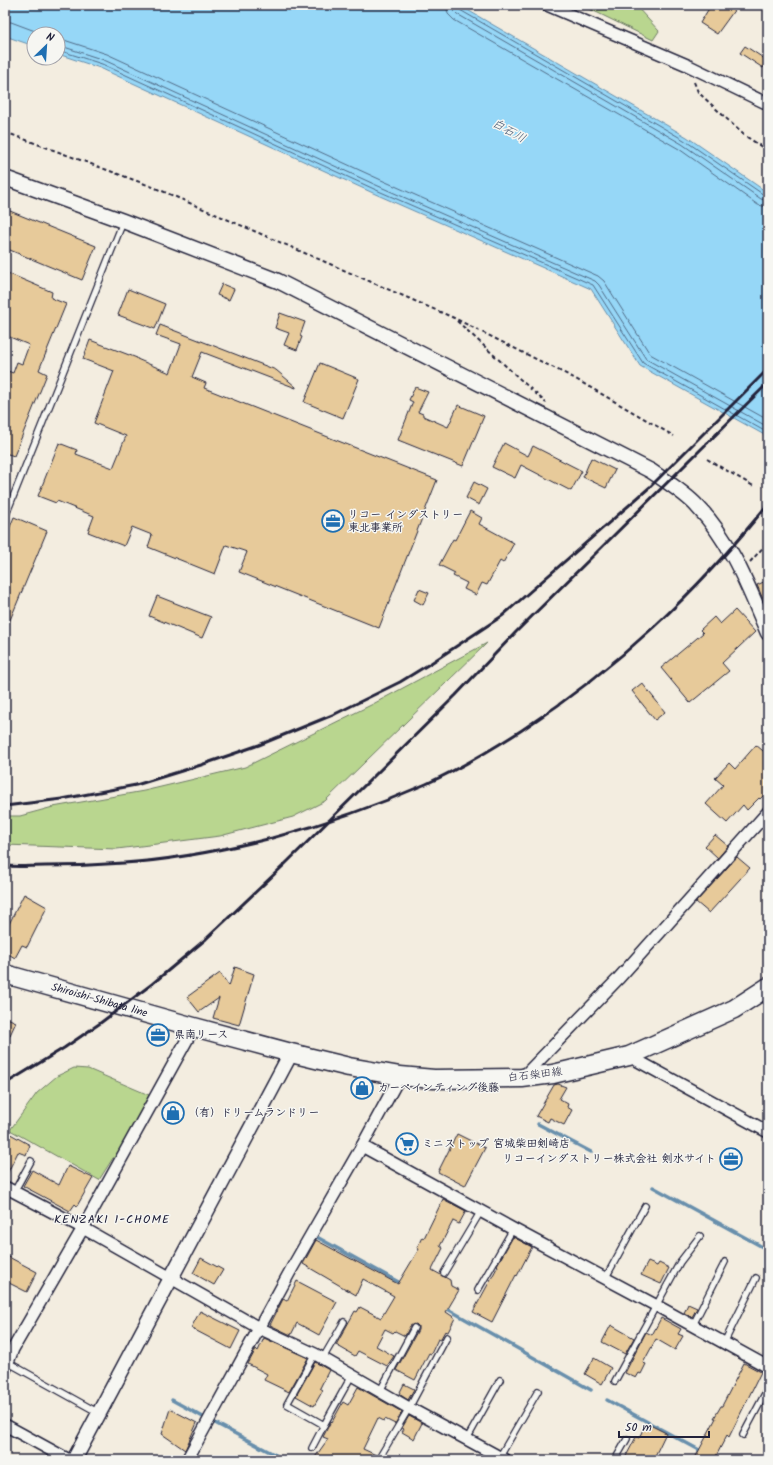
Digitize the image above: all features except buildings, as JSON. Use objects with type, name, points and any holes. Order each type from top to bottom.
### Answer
[{"type":"main road","name":"Shiroishi-Shibata line","points":[[5,974],[194,1027]]},
{"type":"main road","name":"白石柴田線","points":[[194,1027],[349,1067],[400,1076],[434,1080],[522,1078],[553,1074],[629,1056],[734,1009],[768,987]]},
{"type":"street","points":[[547,5],[687,65],[768,104]]},
{"type":"street","points":[[5,178],[124,221],[278,281],[651,471],[684,494],[697,506],[723,538],[742,571],[768,634]]},
{"type":"street","points":[[522,1078],[618,979],[768,812]]},
{"type":"street","points":[[7,1366],[9,1346],[83,1228],[194,1027]]},
{"type":"street","points":[[74,1460],[291,1053]]},
{"type":"street","points":[[629,1056],[768,1132]]},
{"type":"street","points":[[187,1460],[400,1076]]},
{"type":"street","points":[[362,1146],[768,1367]]},
{"type":"street","points":[[10,1189],[83,1228],[259,1328],[319,1356],[501,1459]]},
{"type":"street","points":[[5,1425],[69,1460]]},
{"type":"lane","points":[[5,517],[124,221]]},
{"type":"lane","points":[[10,1189],[31,1161]]},
{"type":"lane","points":[[605,1279],[645,1206]]},
{"type":"lane","points":[[444,1273],[481,1211]]},
{"type":"lane","points":[[478,1290],[513,1229]]},
{"type":"lane","points":[[614,1381],[657,1306],[680,1262],[700,1236]]},
{"type":"lane","points":[[693,1325],[726,1262]]},
{"type":"lane","points":[[724,1343],[756,1278]]},
{"type":"lane","points":[[324,1425],[287,1404],[344,1322]]},
{"type":"lane","points":[[380,1391],[414,1328]]},
{"type":"lane","points":[[378,1460],[409,1408],[447,1336]]},
{"type":"lane","points":[[7,1366],[99,1413]]},
{"type":"lane","points":[[312,1448],[352,1375]]},
{"type":"lane","points":[[467,1440],[500,1380]]},
{"type":"lane","points":[[743,1435],[768,1388]]},
{"type":"lane","points":[[501,1459],[538,1391]]},
{"type":"lane","points":[[615,1460],[627,1439]]},
{"type":"path","points":[[687,65],[698,92],[744,135],[768,151]]},
{"type":"path","points":[[5,132],[154,186],[454,318],[574,378],[674,436]]},
{"type":"path","points":[[454,318],[545,401],[556,422]]},
{"type":"path","points":[[707,459],[755,487]]},
{"type":"path","points":[[742,571],[768,542]]},
{"type":"green space","points":[[580,5],[635,5],[659,31],[653,40]]},
{"type":"green space","points":[[487,643],[325,801],[293,817],[220,836],[117,849],[5,845],[5,816],[20,816],[53,807],[144,791],[245,767],[373,704]]},
{"type":"green space","points":[[74,1068],[88,1069],[149,1095],[116,1158],[113,1158],[99,1180],[10,1130],[37,1093],[57,1076]]},
{"type":"water","name":"白石川","points":[[5,5],[459,5],[687,137],[768,193],[768,437],[640,366],[591,289],[373,193],[100,68],[66,57],[66,26],[26,26],[26,43],[5,36]]},
{"type":"waterway","points":[[538,1124],[591,1152]]},
{"type":"waterway","points":[[653,1187],[768,1250]]},
{"type":"waterway","points":[[315,1236],[402,1284]]},
{"type":"waterway","points":[[444,1307],[591,1390]]},
{"type":"waterway","points":[[172,1400],[203,1417]]},
{"type":"waterway","points":[[607,1400],[703,1452]]},
{"type":"waterway","points":[[215,1423],[285,1460]]},
{"type":"railway","points":[[5,806],[62,799],[136,785],[201,765],[259,745],[335,714],[400,682],[502,616],[650,487],[768,369]]},
{"type":"railway","points":[[5,1084],[64,1048],[99,1024],[152,984],[206,939],[283,866],[456,695],[516,632],[768,383]]},
{"type":"railway","points":[[5,866],[75,866],[143,862],[217,850],[272,838],[311,827],[388,800],[426,784],[499,745],[591,681],[654,627],[684,598],[741,537],[768,504]]},
{"type":"place","name":"リコー インダストリー 東北事業所","points":[[333,521]]},
{"type":"place","name":"県南リース","points":[[158,1035]]},
{"type":"place","name":"カーペインティング後藤","points":[[362,1088]]},
{"type":"place","name":"（有）ドリームランドリー","points":[[173,1113]]},
{"type":"place","name":"ミニストップ 宮城柴田剣崎店","points":[[407,1144]]},
{"type":"place","name":"リコーインダストリー株式会社 剣水サイト","points":[[731,1159]]},
{"type":"district","name":"KENZAKI 1-CHOME","points":[[112,1219]]}]
